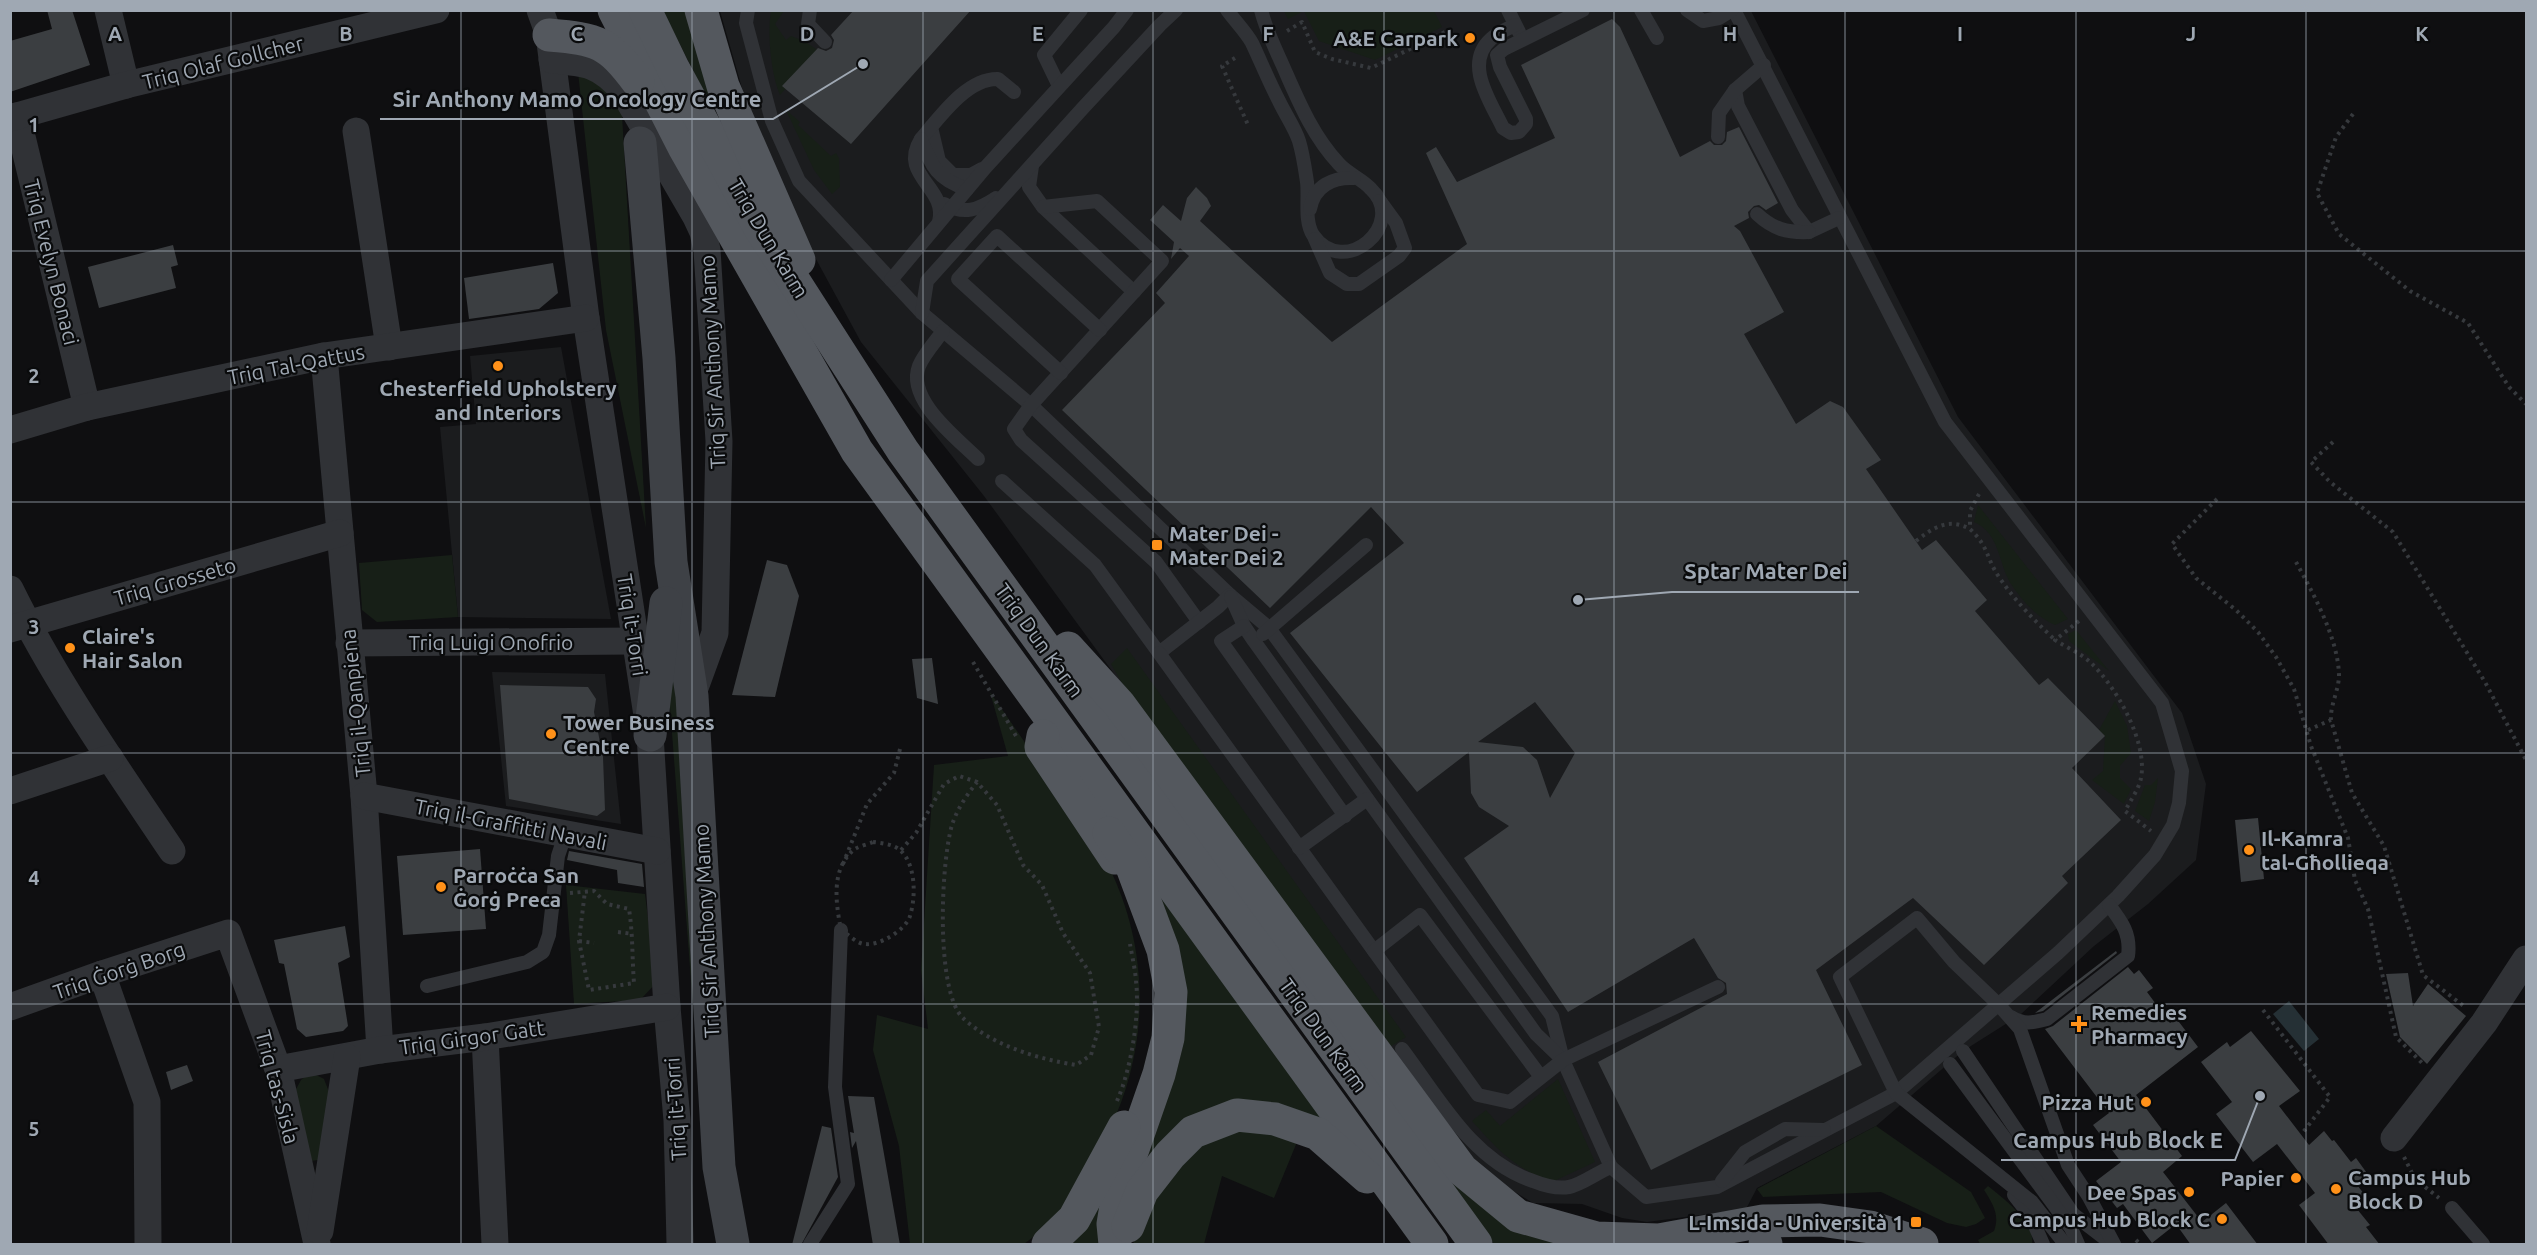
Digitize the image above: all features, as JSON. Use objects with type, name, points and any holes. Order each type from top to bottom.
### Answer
[{"type":"highway","name":"Triq Dun Karm","points":[[614,10],[662,150],[858,451],[1432,1245]]},
{"type":"highway","name":"Triq Dun Karm","points":[[645,10],[673,68],[760,228],[903,451],[1476,1245]]},
{"type":"highway","points":[[701,10],[723,86],[842,357]]},
{"type":"highway","points":[[547,35],[583,38],[604,45],[622,62],[662,150]]},
{"type":"highway","points":[[858,451],[868,488],[1032,740],[1132,867],[1163,950],[1172,992],[1168,1038],[1159,1074],[1127,1166],[1116,1206],[1113,1224],[1115,1245]]},
{"type":"highway","points":[[967,538],[1119,704],[1462,1170],[1518,1216],[1596,1238],[1659,1240],[1765,1237]]},
{"type":"highway","points":[[1032,740],[1041,747],[1113,852],[1141,923],[1154,987],[1149,1052],[1127,1120],[1074,1219],[1048,1245]]},
{"type":"highway","points":[[1121,1245],[1142,1191],[1170,1155],[1193,1132],[1237,1115],[1275,1119],[1318,1134],[1364,1173],[1419,1245]]},
{"type":"highway","points":[[1710,1245],[1765,1237],[1820,1220],[1870,1227],[1922,1245]]},
{"type":"main road","name":"Triq Sir Anthony Mamo","points":[[662,150],[659,358],[671,562],[692,696],[719,1167]]},
{"type":"main road","points":[[650,735],[671,562]]},
{"type":"main road","points":[[719,1167],[733,1245]]},
{"type":"main road","points":[[719,1167],[754,1245]]},
{"type":"street","points":[[108,10],[126,85]]},
{"type":"street","name":"Triq Olaf Gollcher","points":[[14,117],[126,85],[436,10]]},
{"type":"street","name":"Triq Sir Anthony Mamo","points":[[547,35],[587,63],[609,75],[623,91],[662,150],[700,225],[708,250],[719,441],[715,633],[692,696]]},
{"type":"street","name":"Triq it-Torri","points":[[547,35],[586,318],[650,735],[667,1007],[677,1120],[680,1245]]},
{"type":"street","name":"Triq Evelyn Bonaci","points":[[14,117],[87,407]]},
{"type":"street","points":[[356,130],[389,347]]},
{"type":"street","name":"Triq Tal-Qattus","points":[[10,430],[87,407],[324,356],[586,318]]},
{"type":"street","name":"Triq il-Qanpiena","points":[[324,356],[348,643],[364,796],[380,1050]]},
{"type":"street","name":"Triq Grosseto","points":[[19,627],[339,533]]},
{"type":"street","points":[[10,589],[19,627],[172,851]]},
{"type":"street","name":"Triq Luigi Onofrio","points":[[348,643],[634,641]]},
{"type":"street","points":[[10,791],[110,758]]},
{"type":"street","name":"Triq il-Graffitti Navali","points":[[364,796],[657,851]]},
{"type":"street","name":"Triq Ġorġ Borg","points":[[10,1007],[228,933]]},
{"type":"street","name":"Triq tas-Sisla","points":[[228,933],[278,1069],[317,1245]]},
{"type":"street","points":[[2394,1138],[2484,1023],[2526,959]]},
{"type":"street","points":[[102,974],[147,1102],[148,1245]]},
{"type":"street","name":"Triq Girgor Gatt","points":[[278,1069],[380,1050],[485,1037],[667,1007]]},
{"type":"street","points":[[485,1037],[495,1245]]},
{"type":"street","name":"Triq tas-Sisla","points":[[317,1245],[348,1057]]},
{"type":"lane","points":[[748,10],[746,22],[772,121],[799,181],[922,313],[1031,405],[1230,595],[1269,628],[1552,1016],[1563,1060],[1611,1167],[1646,1197],[1717,1187],[1826,1130],[1896,1093],[2002,1009],[2109,905],[2155,855],[2173,825],[2179,803],[2182,771],[2175,740],[2162,703],[1945,422],[1839,218],[1764,65],[1733,10],[1719,18],[1703,21],[1687,10]]},
{"type":"lane","points":[[810,10],[808,24],[825,42]]},
{"type":"lane","points":[[1059,87],[1044,55],[1081,10]]},
{"type":"lane","points":[[891,280],[938,224],[945,205],[967,189],[1127,10]]},
{"type":"lane","points":[[922,313],[927,281],[1082,109],[1176,10]]},
{"type":"lane","points":[[1227,10],[1252,42],[1259,63],[1299,141],[1307,183],[1309,217]]},
{"type":"lane","points":[[1261,10],[1275,48],[1317,138],[1354,178],[1371,188],[1395,223],[1405,248],[1399,256],[1359,284],[1347,284],[1330,273],[1308,224],[1311,202],[1324,185],[1333,180],[1354,178]]},
{"type":"lane","points":[[1508,10],[1523,39]]},
{"type":"lane","points":[[1515,25],[1490,39],[1479,56],[1478,74],[1503,128],[1510,133],[1519,132],[1526,124],[1526,119],[1500,67],[1497,55],[1523,39],[1583,10]]},
{"type":"lane","points":[[1641,10],[1657,38]]},
{"type":"lane","points":[[1718,137],[1719,112],[1735,90],[1764,65]]},
{"type":"lane","points":[[1010,189],[982,207],[966,212],[945,205],[920,175],[914,159],[915,148],[921,139],[970,86],[987,78],[998,78],[1014,92]]},
{"type":"lane","points":[[1735,90],[1738,106],[1792,210],[1809,232]]},
{"type":"lane","points":[[931,127],[939,161],[952,175],[971,175],[985,168]]},
{"type":"lane","points":[[921,139],[936,172],[950,183],[967,189]]},
{"type":"lane","points":[[1032,166],[1029,187],[1043,207],[1134,292]]},
{"type":"lane","points":[[1314,235],[1322,244],[1333,250],[1346,252],[1364,246],[1377,233],[1381,221],[1381,209],[1377,197]]},
{"type":"lane","points":[[1043,207],[1097,201],[1162,261],[1031,405],[1014,429],[1021,440],[1156,562],[1199,622]]},
{"type":"lane","points":[[1758,214],[1769,226],[1794,232],[1809,232],[1839,218]]},
{"type":"lane","points":[[1061,373],[958,279],[997,236],[1100,330]]},
{"type":"lane","points":[[943,331],[919,367],[918,389],[929,410],[978,459]]},
{"type":"lane","points":[[1002,481],[1095,564],[1478,1095],[1510,1102],[1563,1060],[1718,987]]},
{"type":"lane","points":[[1254,641],[1366,545]]},
{"type":"lane","points":[[1160,653],[1230,595]]},
{"type":"lane","points":[[1230,595],[1244,626],[1254,641],[1367,799],[1536,1034],[1563,1060]]},
{"type":"lane","points":[[1244,626],[1221,641],[1345,816]]},
{"type":"lane","points":[[1299,848],[1367,799]]},
{"type":"lane","points":[[427,986],[527,962],[543,952],[549,935],[558,856],[565,835]]},
{"type":"lane","points":[[1374,951],[1439,899]]},
{"type":"lane","points":[[2002,1009],[2020,1023],[2047,1019],[2128,956],[2130,942],[2125,926],[2109,905]]},
{"type":"lane","points":[[1420,915],[1541,1077]]},
{"type":"lane","points":[[2065,1245],[2032,1202],[1896,1093],[1840,976],[1917,918],[1954,962],[2019,1029],[2068,1165],[2089,1197],[2113,1245]]},
{"type":"lane","points":[[810,1245],[848,1184],[835,1087],[841,930]]},
{"type":"lane","points":[[1402,1049],[1460,1127],[1487,1157],[1516,1176],[1545,1186],[1569,1187],[1611,1167]]},
{"type":"lane","points":[[1963,1051],[2073,1214],[2113,1245]]},
{"type":"lane","points":[[1950,1064],[2071,1228],[2078,1245]]},
{"type":"lane","points":[[1717,1187],[1745,1152],[1785,1129],[1826,1130]]},
{"type":"lane","points":[[1999,1176],[2031,1217],[2043,1245]]},
{"type":"lane","points":[[2452,1208],[2483,1245]]},
{"type":"path","points":[[1286,31],[1302,22],[1316,52],[1332,59],[1371,68],[1449,30]]},
{"type":"path","points":[[1235,58],[1222,66],[1248,125]]},
{"type":"path","points":[[2353,114],[2336,137],[2317,193],[2339,234],[2410,291],[2468,323],[2510,387],[2526,404]]},
{"type":"path","points":[[2333,442],[2311,462],[2330,482],[2393,532],[2485,682],[2526,760]]},
{"type":"path","points":[[1970,530],[1970,511],[1979,494],[1991,481]]},
{"type":"path","points":[[2217,499],[2172,544],[2196,578],[2236,610],[2258,632],[2276,657],[2294,689],[2311,746],[2348,838],[2355,880],[2368,909],[2396,1037],[2426,1067],[2443,1076]]},
{"type":"path","points":[[1916,541],[1940,524],[1960,524],[1970,530],[1983,541],[1997,574],[2018,605],[2055,640],[2088,661],[2109,682],[2125,711],[2143,762],[2141,781],[2125,811],[2164,840]]},
{"type":"path","points":[[2296,562],[2314,595],[2336,654],[2339,676],[2331,720],[2352,793],[2384,846],[2423,975],[2484,1023]]},
{"type":"path","points":[[2055,640],[2091,611]]},
{"type":"path","points":[[972,661],[1008,725],[1032,740]]},
{"type":"path","points":[[2308,730],[2331,720]]},
{"type":"path","points":[[842,867],[855,850],[873,842],[901,850],[910,866],[914,890],[910,919],[895,933],[879,943],[863,945],[841,930],[836,886],[851,838],[867,804],[894,773],[900,749]]},
{"type":"path","points":[[901,850],[916,833],[944,784],[959,776],[977,782],[997,805],[1023,865],[1042,885],[1063,933],[1090,973],[1100,1027],[1091,1055],[1076,1065],[1051,1061],[1003,1044],[962,1018],[950,995],[947,986],[943,908],[945,863],[952,825],[964,800],[977,782]]},
{"type":"path","points":[[585,891],[594,891],[607,904],[629,909],[633,933],[631,955],[634,982],[589,990],[579,941],[585,891]]},
{"type":"path","points":[[618,932],[633,933]]},
{"type":"path","points":[[1116,1105],[1132,1045],[1136,1014],[1137,982],[1128,934]]},
{"type":"path","points":[[579,941],[594,943]]},
{"type":"path","points":[[2264,1010],[2330,1097],[2301,1135]]},
{"type":"path","points":[[2394,1138],[2415,1179],[2452,1208]]},
{"type":"path","points":[[2136,1240],[2140,1245]]},
{"type":"shaded area","points":[[663,11],[692,11],[714,92],[706,96]]},
{"type":"shaded area","points":[[720,11],[1751,11],[1958,417],[2182,713],[2206,784],[2196,860],[2148,904],[2094,946],[2020,1015],[1963,1051],[1876,1126],[1757,1188],[1746,1209],[1647,1222],[1622,1218],[1582,1204],[1533,1203],[1490,1177],[1450,1133],[984,496],[861,342],[778,189],[742,88]]},
{"type":"shaded area","points":[[771,11],[784,11],[775,24],[786,40],[791,36],[819,51],[780,95],[774,76],[771,53],[769,30]]},
{"type":"shaded area","points":[[1284,11],[1304,11],[1288,19]]},
{"type":"shaded area","points":[[1304,11],[1434,11],[1442,27],[1375,60],[1319,41]]},
{"type":"shaded area","points":[[578,72],[614,92],[622,115],[646,528],[606,330]]},
{"type":"shaded area","points":[[786,110],[800,122],[798,125],[831,156],[836,153],[839,158],[840,187],[832,194],[814,170]]},
{"type":"shaded area","points":[[561,347],[611,619],[458,617],[440,427],[476,424],[470,356]]},
{"type":"shaded area","points":[[1978,505],[2068,619],[2055,625],[2048,622],[2030,608],[2020,596],[2007,576],[1994,541],[1983,527],[1974,522]]},
{"type":"shaded area","points":[[452,555],[458,617],[377,622],[362,610],[359,563]]},
{"type":"shaded area","points":[[2076,630],[2109,671],[2069,641],[2068,634]]},
{"type":"shaded area","points":[[1127,648],[1406,1037],[1388,1048],[1126,690],[1111,664]]},
{"type":"shaded area","points":[[676,662],[694,1020],[669,694]]},
{"type":"shaded area","name":"Tower Business Centre","points":[[492,672],[605,674],[621,824],[506,806]]},
{"type":"shaded area","points":[[990,692],[1108,865],[1122,897],[1132,930],[1138,963],[1140,997],[1138,1030],[1123,1097],[1110,1129],[1084,1177],[1051,1220],[1024,1244],[910,1244],[899,1146],[873,1050],[877,1015],[928,1029],[921,970],[934,765],[1008,756]]},
{"type":"shaded area","points":[[2115,701],[2127,726],[2131,753],[2120,766],[2120,778],[2131,789],[2124,804],[2092,780],[2103,771],[2105,737],[2099,730]]},
{"type":"shaded area","points":[[2158,778],[2155,802],[2149,821],[2135,811],[2145,785],[2151,785]]},
{"type":"shaded area","points":[[1150,879],[1332,1132],[1293,1109],[1146,1162],[1164,1104]]},
{"type":"shaded area","points":[[566,885],[645,894],[656,983],[640,1000],[574,1004]]},
{"type":"shaded area","points":[[2289,1001],[2319,1039],[2304,1051],[2273,1014]]},
{"type":"shaded area","points":[[307,1075],[316,1075],[324,1079],[329,1092],[318,1160],[311,1161],[295,1091]]},
{"type":"shaded area","points":[[1558,1079],[1595,1162],[1552,1182],[1517,1164],[1490,1141],[1472,1121],[1486,1110],[1500,1126]]},
{"type":"shaded area","points":[[1249,1125],[1297,1142],[1274,1198],[1222,1176],[1204,1244],[1134,1244],[1133,1238],[1179,1151]]},
{"type":"shaded area","points":[[1876,1126],[1971,1192],[1985,1218],[1966,1227],[1947,1223],[1881,1192],[1763,1197],[1757,1189]]},
{"type":"shaded area","points":[[1119,1153],[1100,1244],[1058,1244]]},
{"type":"shaded area","points":[[1435,1166],[1564,1244],[1494,1244]]},
{"type":"shaded area","points":[[1988,1186],[2010,1204],[2024,1220],[2032,1236],[2032,1244],[1980,1244],[1978,1240],[1994,1231],[1996,1225],[1995,1210],[1984,1190]]},
{"type":"building","points":[[47,10],[72,10],[90,65],[10,92],[10,41],[52,29]]},
{"type":"building","points":[[854,10],[971,10],[851,144],[782,86],[818,48],[826,51],[832,48],[834,40],[831,35]]},
{"type":"building","points":[[1612,19],[1620,27],[1680,157],[1710,141],[1714,145],[1722,145],[1726,141],[1727,132],[1739,127],[1778,203],[1766,210],[1759,205],[1754,206],[1748,212],[1749,218],[1734,226],[1740,231],[1784,312],[1744,334],[1796,424],[1830,401],[1843,407],[1881,460],[1866,469],[1922,550],[1936,540],[1987,600],[1975,611],[2039,685],[2048,678],[2105,736],[2072,768],[2121,820],[2062,876],[2068,883],[1984,965],[1913,898],[1816,970],[1862,1065],[1651,1170],[1598,1062],[1727,994],[1726,983],[1718,978],[1694,938],[1568,1012],[1464,858],[1509,826],[1479,807],[1471,793],[1469,752],[1417,792],[1290,633],[1404,543],[1371,507],[1270,608],[1062,410],[1165,303],[1156,293],[1189,256],[1180,248],[1171,259],[1174,242],[1150,220],[1163,205],[1181,221],[1187,198],[1196,187],[1207,198],[1211,206],[1200,221],[1332,342],[1467,244],[1426,153],[1436,147],[1457,182],[1555,138],[1521,65]],"holes":[[[1535,702],[1575,753],[1550,798],[1537,760],[1523,747],[1478,742]]]},
{"type":"building","points":[[173,245],[178,265],[171,267],[176,288],[99,308],[88,267]]},
{"type":"building","points":[[553,263],[558,293],[539,309],[469,319],[464,278]]},
{"type":"building","points":[[767,560],[787,565],[799,596],[775,697],[732,695]]},
{"type":"building","points":[[932,658],[938,704],[917,698],[912,659]]},
{"type":"building","name":"Tower Business Centre","points":[[500,685],[588,687],[596,699],[594,712],[603,757],[605,810],[597,816],[509,799]]},
{"type":"building","name":"Il-Kamra tal-Għollieqa","points":[[2258,818],[2264,879],[2241,882],[2235,820]]},
{"type":"building","name":"Parroċċa San Ġorġ Preca","points":[[480,849],[486,929],[403,935],[397,856]]},
{"type":"building","points":[[569,851],[642,864],[644,887],[618,883],[617,870],[567,860]]},
{"type":"building","points":[[345,926],[350,957],[338,963],[348,1026],[343,1031],[306,1037],[297,1029],[284,964],[279,963],[274,940]]},
{"type":"building","points":[[2116,951],[2117,953],[2043,1011],[2035,1013]]},
{"type":"building","points":[[2128,967],[2134,974],[2139,970],[2153,988],[2147,992],[2170,1023],[2176,1018],[2198,1047],[2136,1095],[2182,1156],[2163,1172],[2202,1222],[2226,1203],[2258,1245],[2191,1245],[2176,1224],[2152,1243],[2123,1204],[2117,1208],[2096,1181],[2121,1162],[2093,1125],[2109,1113],[2045,1029],[2053,1026]]},
{"type":"building","points":[[2408,973],[2413,1006],[2428,984],[2466,1016],[2427,1064],[2400,1037],[2386,974]]},
{"type":"building","points":[[2251,1031],[2300,1091],[2279,1106],[2309,1145],[2324,1131],[2351,1162],[2356,1158],[2369,1176],[2357,1185],[2369,1200],[2357,1209],[2370,1225],[2366,1227],[2380,1245],[2329,1245],[2299,1205],[2315,1193],[2277,1144],[2253,1162],[2216,1114],[2232,1102],[2201,1062],[2227,1042],[2230,1047]]},
{"type":"building","points":[[187,1065],[193,1081],[171,1090],[166,1072]]},
{"type":"building","points":[[848,1096],[874,1097],[900,1245],[873,1245],[856,1141],[852,1148],[850,1132],[854,1133]]},
{"type":"building","points":[[822,1126],[831,1128],[838,1177],[801,1245],[792,1245]]},
{"type":"place","name":"A&E Carpark","points":[[1470,38]]},
{"type":"place","name":"Sir Anthony Mamo Oncology Centre","points":[[863,64]]},
{"type":"place","name":"Chesterfield Upholstery and Interiors","points":[[498,366]]},
{"type":"place","name":"Mater Dei - Mater Dei 2","points":[[1157,545]]},
{"type":"place","name":"Sptar Mater Dei","points":[[1578,600]]},
{"type":"place","name":"Claire's Hair Salon","points":[[70,648]]},
{"type":"place","name":"Tower Business Centre","points":[[551,734]]},
{"type":"place","name":"Il-Kamra tal-Għollieqa","points":[[2249,850]]},
{"type":"place","name":"Parroċċa San Ġorġ Preca","points":[[441,887]]},
{"type":"place","name":"Remedies Pharmacy","points":[[2079,1024]]},
{"type":"place","name":"Campus Hub Block E","points":[[2260,1096]]},
{"type":"place","name":"Pizza Hut","points":[[2146,1102]]},
{"type":"place","name":"Papier","points":[[2296,1178]]},
{"type":"place","name":"Campus Hub Block D","points":[[2336,1189]]},
{"type":"place","name":"Dee Spas","points":[[2189,1192]]},
{"type":"place","name":"Campus Hub Block C","points":[[2222,1219]]},
{"type":"place","name":"L-Imsida - Università 1","points":[[1916,1222]]}]
